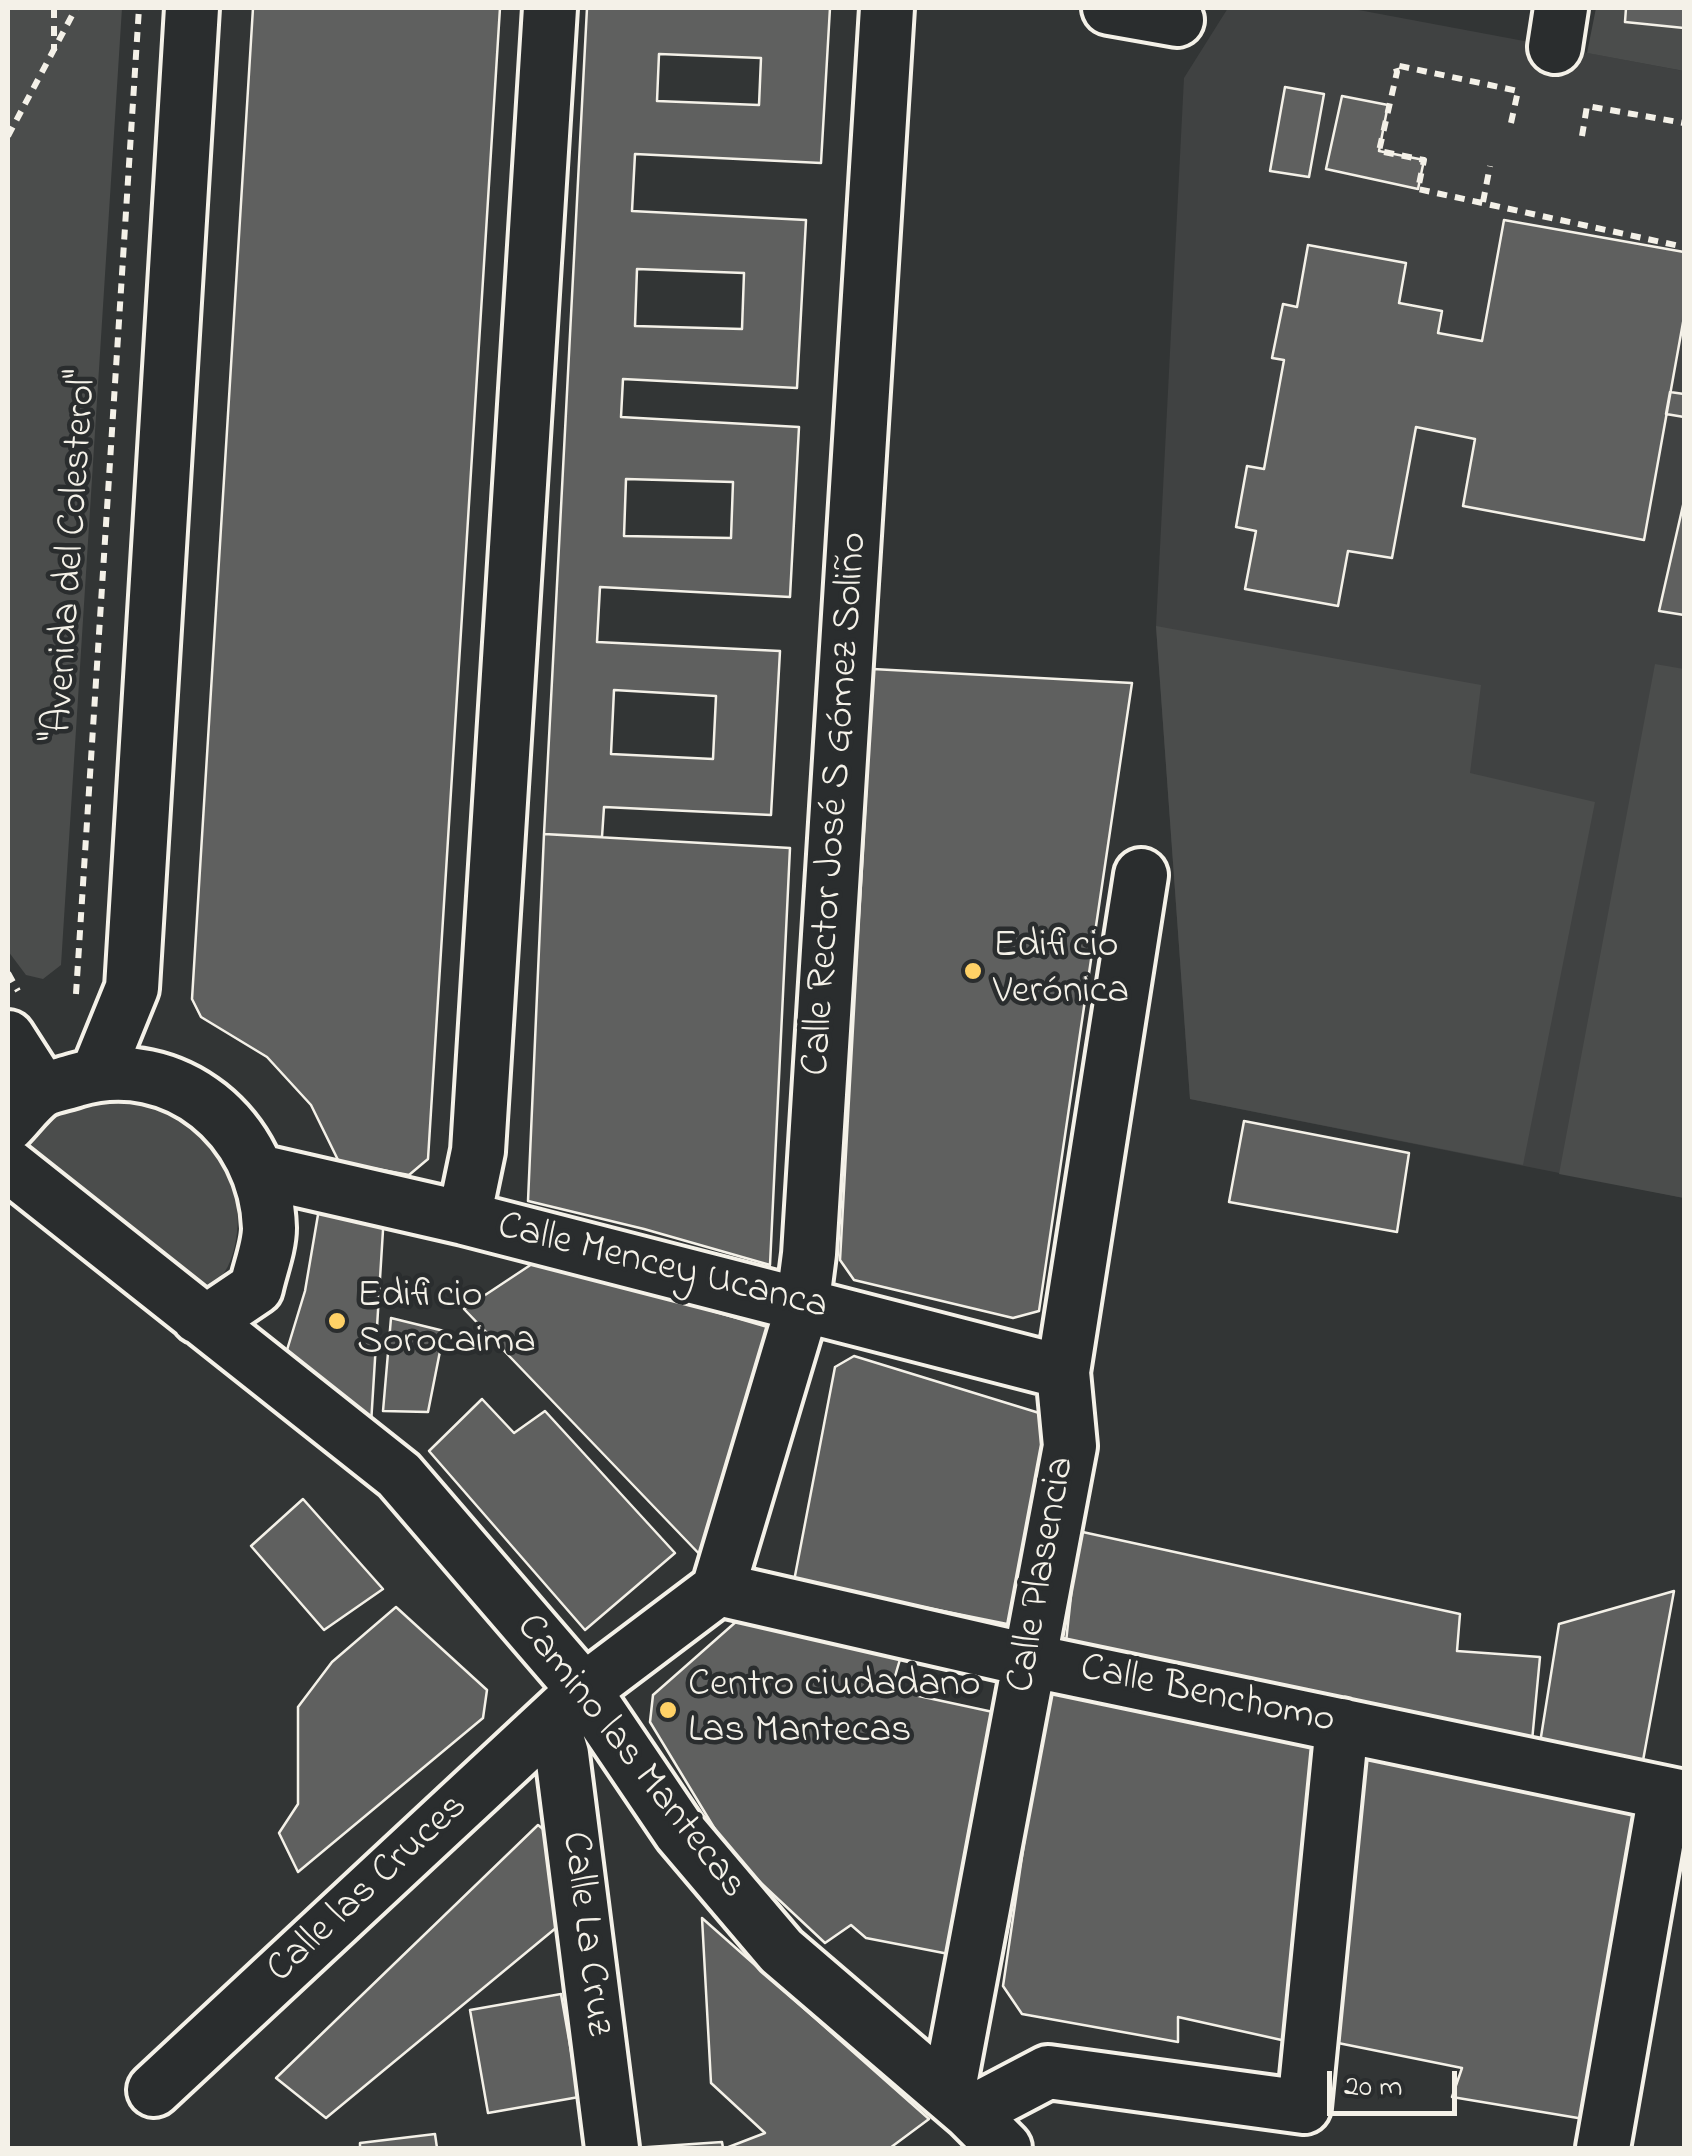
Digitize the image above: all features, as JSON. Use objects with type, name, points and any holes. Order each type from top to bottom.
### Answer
[{"type":"street","points":[[97,1074],[132,988],[192,8]]},
{"type":"street","points":[[464,1218],[478,1151],[550,8]]},
{"type":"street","name":"Calle Rector José S Gómez Soliño","points":[[718,1589],[802,1308],[810,1254],[887,8]]},
{"type":"street","points":[[1109,8],[1177,20]]},
{"type":"street","name":"Calle Plasencia","points":[[974,2119],[1028,1660],[1038,1626],[1070,1446],[1063,1372],[1141,876]]},
{"type":"street","points":[[132,988],[167,1081]]},
{"type":"street","points":[[15,1018],[25,1108],[97,1074],[124,1072],[182,1088],[229,1122],[259,1172],[269,1230],[256,1288],[253,1330],[258,1365]]},
{"type":"street","name":"Camino las Mantecas","points":[[8,1166],[399,1475],[568,1705],[781,1951],[974,2119]]},
{"type":"street","name":"Calle Mencey Ucanca","points":[[259,1172],[464,1218],[802,1308],[1063,1372]]},
{"type":"street","points":[[198,1317],[216,1315],[256,1288]]},
{"type":"street","points":[[568,1705],[718,1589]]},
{"type":"street","name":"Calle Benchomo","points":[[718,1589],[1028,1660],[1675,1796]]},
{"type":"street","name":"Calle las Cruces","points":[[154,2090],[568,1705]]},
{"type":"street","name":"Calle La Cruz","points":[[568,1705],[562,1754],[612,2148]]},
{"type":"street","points":[[974,2119],[1048,2072],[1304,2107],[1342,1725]]},
{"type":"street","points":[[1603,2148],[1675,1796]]},
{"type":"path","points":[[54,8],[54,52]]},
{"type":"path","points":[[8,136],[76,8]]},
{"type":"path","name":"\"Avenida del Colesterol\"","points":[[75,1004],[139,8]]},
{"type":"path","points":[[1511,124],[1518,91],[1395,65],[1397,72],[1379,151],[1424,160],[1418,189],[1684,247]]},
{"type":"path","points":[[1582,136],[1587,106],[1684,123]]},
{"type":"path","points":[[1483,202],[1490,166]]},
{"type":"path","points":[[8,973],[15,1018]]},
{"type":"shaded area","points":[[8,8],[122,8],[61,965],[43,979],[26,975],[8,951]]},
{"type":"shaded area","points":[[1228,8],[1348,8],[1684,71],[1684,1198],[1190,1099],[1156,626],[1184,78]]},
{"type":"shaded area","points":[[1596,8],[1684,8],[1684,71],[1587,53]]},
{"type":"shaded area","points":[[1156,626],[1481,685],[1470,773],[1595,802],[1523,1165],[1190,1099]]},
{"type":"shaded area","points":[[1655,664],[1684,669],[1684,1198],[1559,1174]]},
{"type":"shaded area","points":[[93,1099],[134,1101],[171,1111],[196,1126],[219,1153],[234,1185],[238,1225],[228,1267],[211,1286],[29,1146],[29,1139],[55,1111]]},
{"type":"building","points":[[253,8],[500,8],[428,1159],[409,1175],[339,1162],[311,1105],[267,1057],[201,1017],[192,999]]},
{"type":"building","points":[[587,8],[830,8],[821,163],[635,154],[632,211],[806,220],[797,388],[623,379],[621,417],[799,427],[790,597],[600,587],[597,642],[780,651],[771,815],[604,807],[602,837],[544,834]],"holes":[[[659,54],[761,58],[759,105],[657,101]],[[637,269],[744,273],[742,329],[635,326]],[[626,479],[733,482],[731,538],[624,536]],[[614,690],[716,696],[713,759],[611,754]]]},
{"type":"building","points":[[1626,8],[1684,8],[1684,28],[1625,22]]},
{"type":"building","points":[[1285,87],[1324,94],[1309,177],[1270,171]]},
{"type":"building","points":[[1342,96],[1388,105],[1379,151],[1424,160],[1418,189],[1326,169]]},
{"type":"building","points":[[1504,220],[1684,252],[1684,317],[1644,540],[1463,506],[1475,439],[1416,427],[1392,558],[1348,551],[1338,606],[1245,589],[1256,531],[1236,527],[1247,466],[1264,469],[1284,360],[1272,358],[1283,304],[1297,307],[1308,245],[1406,263],[1399,303],[1442,311],[1438,333],[1482,341]]},
{"type":"building","points":[[1670,392],[1684,394],[1684,417],[1666,414]]},
{"type":"building","points":[[1684,501],[1684,615],[1659,611]]},
{"type":"building","name":"Edificio Verónica","points":[[873,669],[1132,683],[1039,1311],[1013,1318],[854,1280],[840,1260]]},
{"type":"building","points":[[544,834],[790,848],[770,1265],[528,1201]]},
{"type":"building","points":[[1244,1121],[1409,1153],[1397,1232],[1229,1202]]},
{"type":"building","name":"Edificio Sorocaima","points":[[320,1203],[384,1214],[371,1424],[287,1350],[305,1291]]},
{"type":"building","points":[[538,1260],[771,1328],[706,1561],[464,1309]]},
{"type":"building","points":[[391,1318],[444,1331],[428,1412],[383,1411]]},
{"type":"building","points":[[854,1356],[1049,1416],[1012,1625],[794,1581],[835,1367]]},
{"type":"building","points":[[482,1399],[514,1433],[545,1411],[675,1553],[585,1630],[429,1451]]},
{"type":"building","points":[[303,1499],[383,1589],[324,1630],[251,1546]]},
{"type":"building","points":[[1078,1531],[1460,1614],[1457,1651],[1540,1657],[1532,1741],[1066,1642]]},
{"type":"building","points":[[1674,1591],[1642,1766],[1540,1743],[1559,1624]]},
{"type":"building","points":[[396,1607],[487,1690],[483,1718],[298,1872],[279,1833],[298,1804],[298,1707],[332,1662]]},
{"type":"building","points":[[738,1620],[901,1656],[891,1690],[993,1712],[954,1955],[866,1938],[851,1925],[825,1943],[730,1854],[650,1722],[653,1695]]},
{"type":"building","points":[[1066,1686],[1312,1736],[1295,2043],[1178,2017],[1178,2042],[1022,2014],[1003,1986],[1046,1693]]},
{"type":"building","points":[[1370,1742],[1644,1812],[1584,2119],[1452,2097],[1462,2068],[1338,2043],[1360,1759]]},
{"type":"building","points":[[538,1825],[563,1845],[568,1918],[326,2118],[276,2078]]},
{"type":"building","points":[[702,1918],[929,2119],[890,2148],[726,2148],[765,2133],[711,2083]]},
{"type":"building","points":[[561,1994],[579,2097],[488,2113],[470,2010]]},
{"type":"building","points":[[435,2134],[437,2148],[360,2148],[360,2143]]},
{"type":"building","points":[[722,2142],[723,2148],[634,2148]]},
{"type":"place","name":"Edificio Verónica","points":[[973,971]]},
{"type":"place","name":"Edificio Sorocaima","points":[[337,1321]]},
{"type":"place","name":"Centro ciudadano Las Mantecas","points":[[668,1710]]}]
